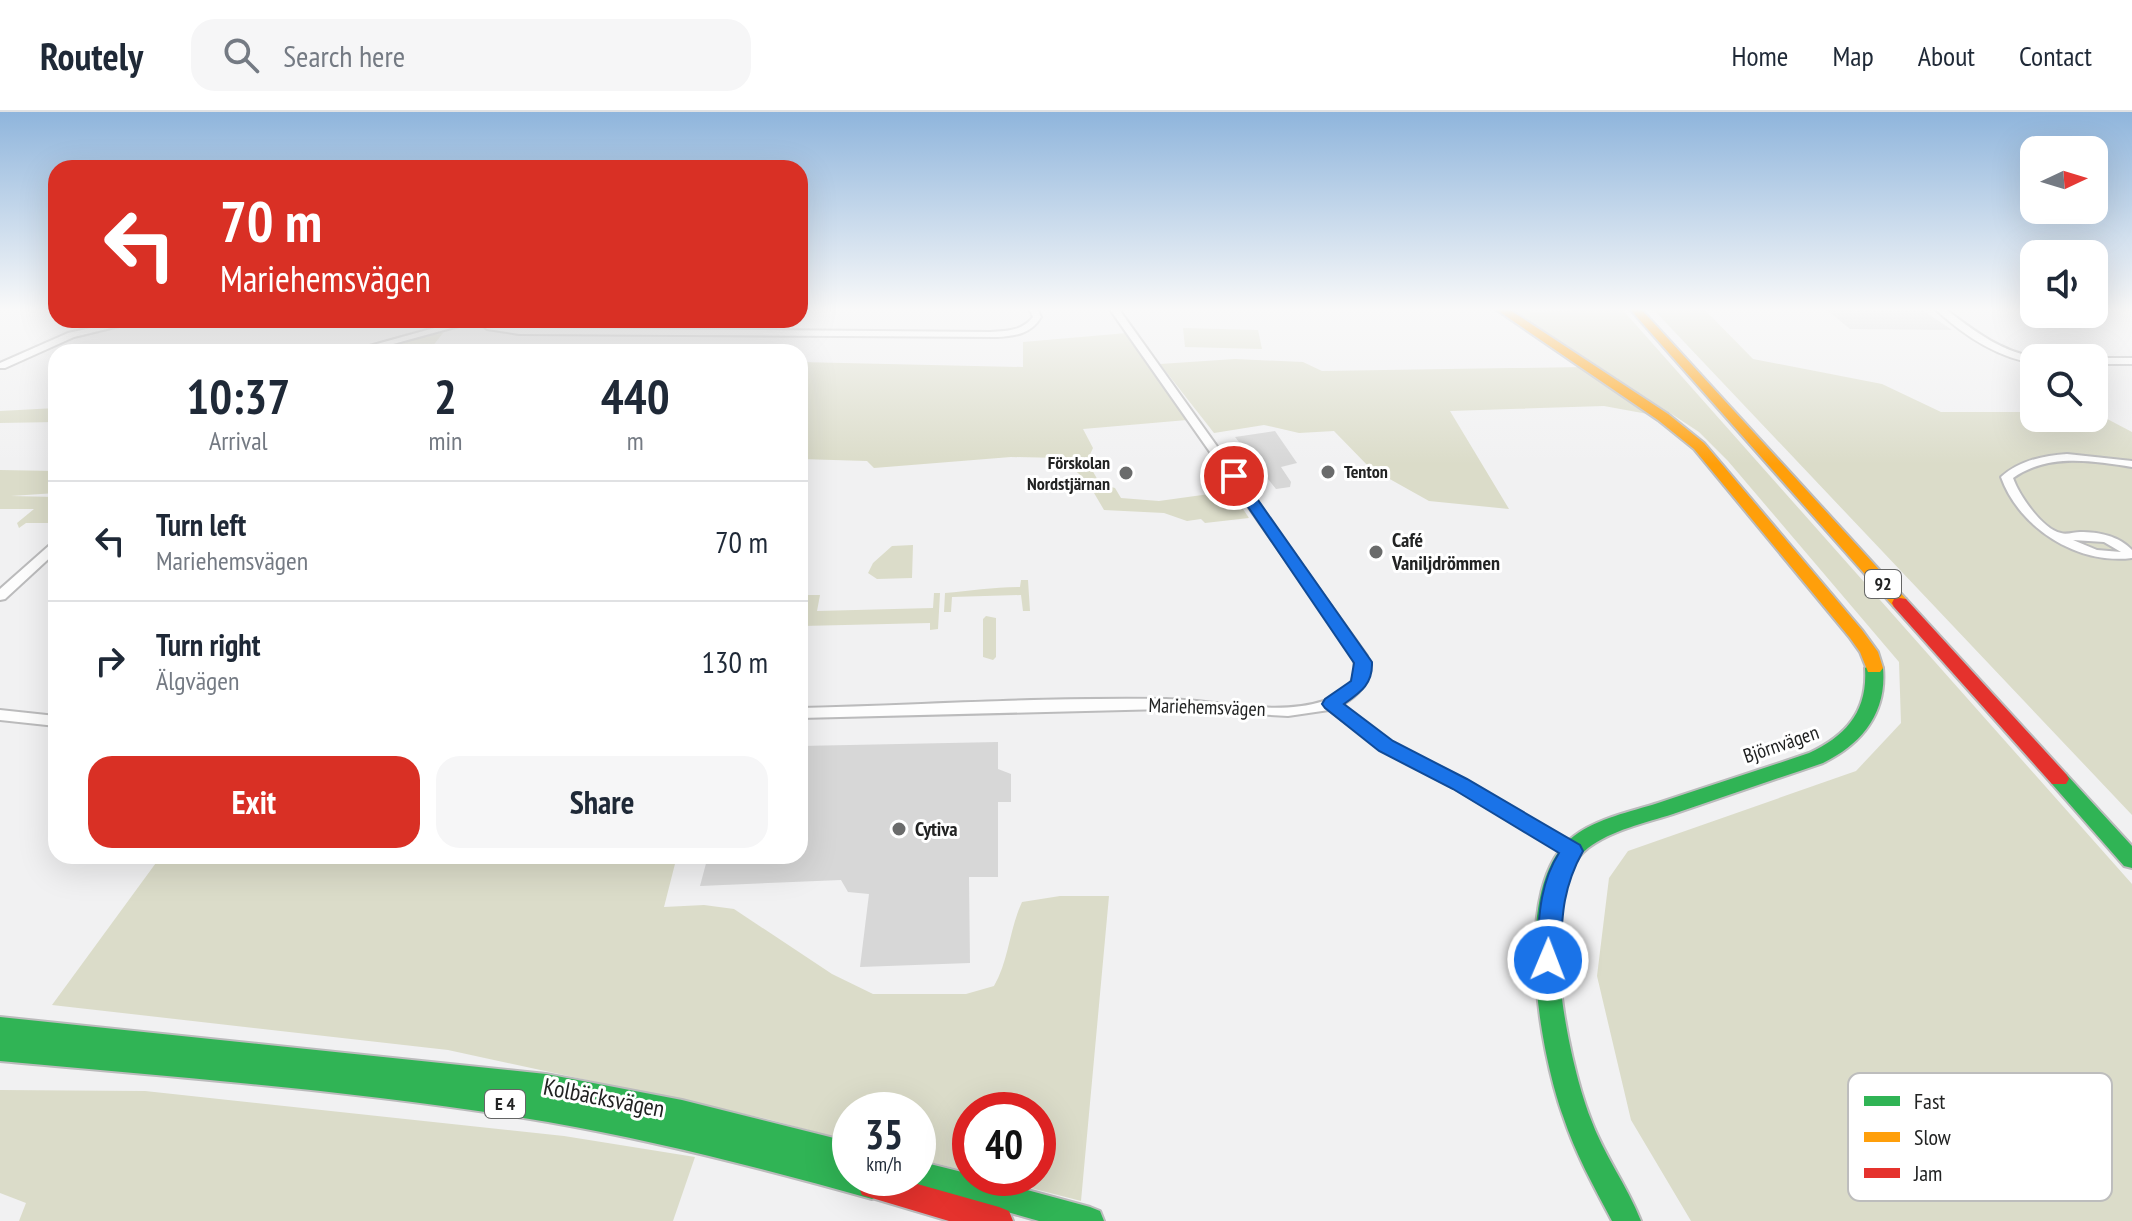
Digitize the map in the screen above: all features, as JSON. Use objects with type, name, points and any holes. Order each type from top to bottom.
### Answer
[{"type":"main road","name":"Björnvägen","points":[[1572,851],[1591,837],[1625,821],[1833,751],[1869,715],[1875,696],[1873,660],[1856,634],[1699,446],[1663,417],[1577,360]]},
{"type":"main road","name":"92","points":[[1681,360],[2132,860]]},
{"type":"main road","name":"92","points":[[1691,360],[2132,843]]},
{"type":"main road","points":[[1572,851],[1561,868],[1549,914],[1548,960],[1556,1050],[1569,1099],[1589,1150],[1627,1221]]},
{"type":"main road","name":"Kolbäcksvägen","points":[[0,1028],[546,1086],[682,1112],[832,1150]]},
{"type":"main road","name":"Kolbäcksvägen","points":[[0,1050],[436,1094],[549,1110],[715,1145],[999,1221]]},
{"type":"main road","points":[[936,1179],[1090,1221]]},
{"type":"street","points":[[2,366],[16,360]]},
{"type":"street","points":[[1150,360],[1360,656],[1364,672],[1358,685],[1331,704],[1386,746],[1460,784],[1572,851]]},
{"type":"street","points":[[2108,361],[2132,361]]},
{"type":"street","points":[[2061,537],[2027,515],[2010,492],[2007,477],[2030,464],[2052,460],[2132,464]]},
{"type":"street","points":[[0,596],[48,553]]},
{"type":"street","name":"Mariehemsvägen","points":[[808,713],[1170,704],[1273,710],[1331,704]]},
{"type":"street","points":[[0,715],[48,720]]},
{"type":"green space","points":[[1023,360],[1145,360],[1187,420],[1083,429],[1093,448],[1087,461],[1100,484],[1115,488],[1121,498],[1159,501],[1231,491],[1249,518],[1205,523],[1201,519],[1187,521],[1164,513],[1104,510],[1087,481],[1061,458],[1011,457],[874,468],[867,461],[808,459],[808,362],[1023,367]]},
{"type":"green space","points":[[1252,360],[1303,362],[1322,371],[1582,367],[1653,415],[1604,406],[1450,411],[1509,509],[1429,501],[1370,468],[1334,431],[1299,433],[1264,425],[1214,433],[1160,364]]},
{"type":"green space","points":[[1589,360],[1667,360],[2132,884],[2132,1221],[1691,1221],[1631,1120],[1597,976],[1609,878],[1628,851],[1856,771],[1901,723],[1899,662],[1728,461],[1699,432]]},
{"type":"green space","points":[[1701,360],[1757,360],[1882,384],[1941,412],[2020,412],[2020,432],[2108,432],[2108,419],[2132,432],[2132,815]]},
{"type":"green space","points":[[48,408],[48,422],[0,423],[0,411]]},
{"type":"green space","points":[[0,470],[48,471],[48,494],[11,496],[48,497],[48,523],[26,523],[19,528],[17,523],[34,509],[0,509]]},
{"type":"green space","points":[[913,545],[912,578],[877,579],[868,573],[873,563],[892,546]]},
{"type":"green space","points":[[1021,580],[1028,580],[1030,611],[1023,611],[1021,595],[952,597],[951,612],[944,612],[945,593],[1020,587]]},
{"type":"green space","points":[[934,593],[940,593],[938,629],[930,630],[930,623],[808,626],[808,595],[820,595],[817,611],[933,608]]},
{"type":"green space","points":[[986,616],[996,618],[996,657],[993,660],[983,657],[983,619]]},
{"type":"green space","points":[[155,864],[675,864],[664,907],[704,905],[734,909],[832,974],[873,994],[966,994],[994,986],[1022,902],[1060,896],[1109,896],[1081,1201],[1056,1195],[1056,1092],[952,1092],[952,1168],[936,1164],[936,1092],[832,1092],[832,1136],[767,1119],[448,1050],[52,1005]]},
{"type":"green space","points":[[0,1090],[145,1091],[564,1136],[695,1157],[673,1221],[19,1221],[26,1203],[0,1193]]},
{"type":"building","points":[[1275,431],[1297,463],[1281,467],[1291,482],[1290,487],[1276,489],[1235,437]]},
{"type":"building","name":"Cytiva","points":[[998,742],[998,769],[1011,774],[1011,802],[998,802],[998,877],[969,877],[970,963],[860,967],[869,894],[848,892],[841,880],[700,886],[706,864],[808,864],[808,746]]},
{"type":"traffic: fast","points":[[1627,1221],[1581,1129],[1559,1056],[1552,1020],[1547,944],[1550,908],[1558,877],[1574,848],[1606,828],[1816,758],[1842,744],[1869,711],[1874,698],[1874,668]]},
{"type":"traffic: fast","points":[[2059,779],[2132,860]]},
{"type":"traffic: fast","points":[[0,1028],[546,1086],[682,1112],[832,1150]]},
{"type":"traffic: fast","points":[[0,1050],[275,1075],[480,1099],[670,1134],[832,1175]]},
{"type":"traffic: fast","points":[[936,1179],[1090,1221]]},
{"type":"traffic: slow","points":[[1577,360],[1663,417],[1699,446],[1856,634],[1869,652],[1874,668]]},
{"type":"traffic: slow","points":[[1681,360],[1900,603]]},
{"type":"traffic: jam","points":[[1900,603],[2059,779]]},
{"type":"traffic: jam","points":[[911,1196],[999,1221]]},
{"type":"place","name":"Tenton","points":[[1328,472]]},
{"type":"place","name":"Förskolan Nordstjärnan","points":[[1126,473]]},
{"type":"place","name":"Café Vaniljdrömmen","points":[[1376,552]]},
{"type":"place","name":"Cytiva","points":[[899,829]]},
{"type":"route","points":[[1234,476],[1363,662],[1363,675],[1358,685],[1331,704],[1386,746],[1460,784],[1572,851],[1561,868],[1552,896],[1548,960]]}]
